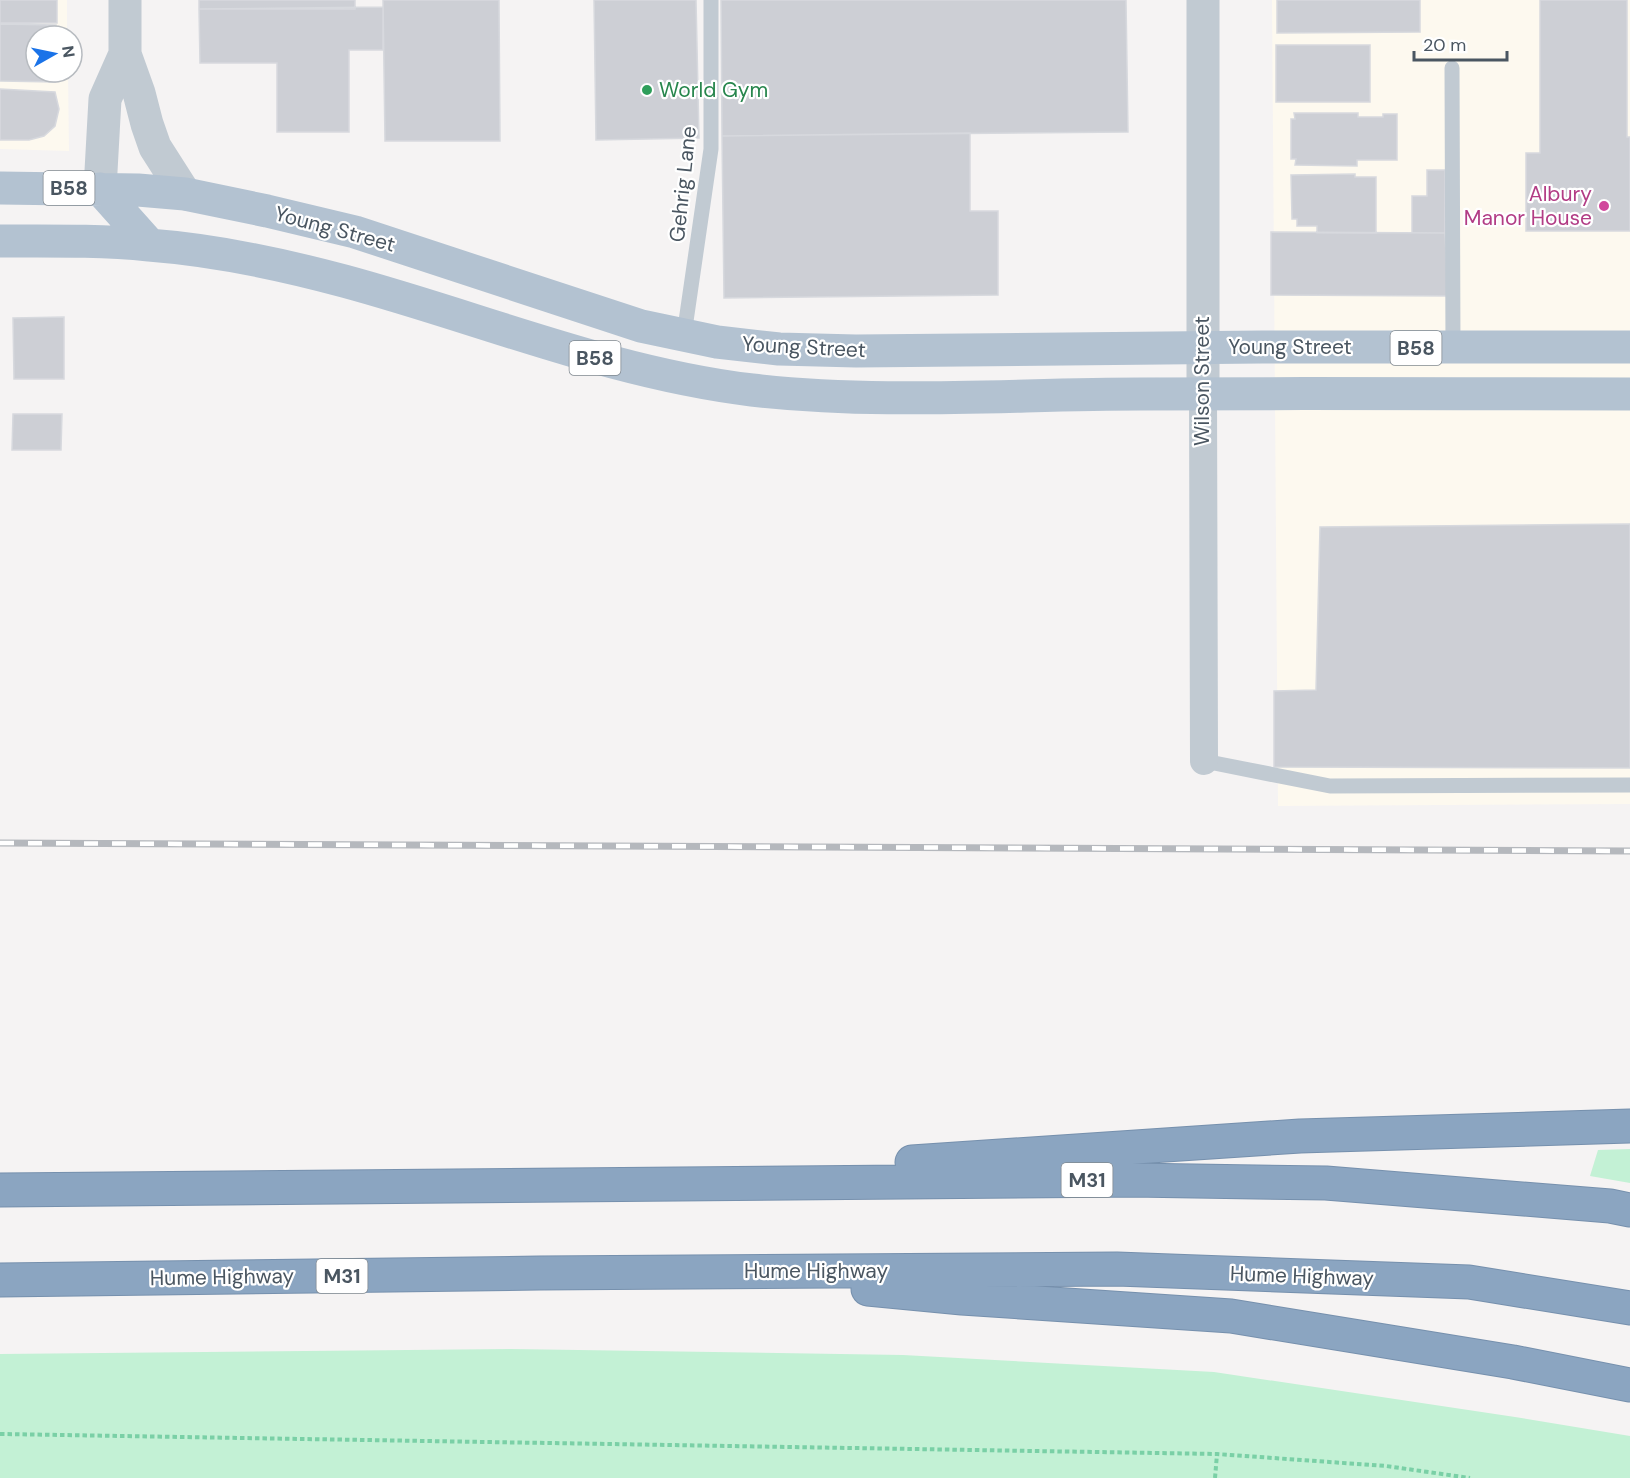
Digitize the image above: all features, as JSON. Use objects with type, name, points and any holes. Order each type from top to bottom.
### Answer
[{"type":"highway","points":[[543,1186],[1300,1136],[1630,1126]]},
{"type":"highway","name":"M31","points":[[0,1190],[1132,1180],[1326,1183],[1610,1206],[1630,1210]]},
{"type":"highway","name":"Hume Highway","points":[[0,1280],[1117,1269],[1469,1282],[1630,1308]]},
{"type":"highway","points":[[683,1272],[962,1298],[1231,1316],[1513,1362],[1630,1385]]},
{"type":"main road","name":"Young Street","points":[[0,188],[100,189],[185,194],[355,232],[641,326],[717,342],[779,349],[1630,346]]},
{"type":"main road","points":[[100,189],[150,244]]},
{"type":"main road","name":"Young Street","points":[[0,241],[92,241],[150,244],[247,258],[343,280],[573,352],[652,374],[752,390],[847,397],[1630,394]]},
{"type":"street","points":[[125,0],[125,54],[140,93],[155,147],[185,194]]},
{"type":"street","name":"Wilson Street","points":[[1203,0],[1204,761]]},
{"type":"street","points":[[100,189],[105,99],[125,54]]},
{"type":"lane","name":"Gehrig Lane","points":[[684,335],[711,149],[711,0]]},
{"type":"lane","points":[[1452,68],[1453,348]]},
{"type":"lane","points":[[1204,761],[1330,786],[1630,784]]},
{"type":"path","points":[[0,1434],[1217,1454],[1386,1466],[1470,1478]]},
{"type":"path","points":[[1215,1478],[1217,1454]]},
{"type":"shaded area","points":[[0,0],[67,0],[67,24],[24,24],[24,84],[68,84],[69,151],[0,149]]},
{"type":"shaded area","points":[[1272,0],[1630,0],[1630,804],[1278,806]]},
{"type":"green space","points":[[1630,1149],[1630,1183],[1590,1176],[1598,1150]]},
{"type":"green space","points":[[511,1349],[903,1355],[1214,1372],[1630,1436],[1630,1478],[0,1478],[0,1354]]},
{"type":"building","points":[[0,0],[57,0],[57,23],[0,23]]},
{"type":"building","points":[[199,0],[355,0],[355,9],[199,9]]},
{"type":"building","points":[[383,0],[499,0],[500,141],[385,141]]},
{"type":"building","points":[[594,0],[696,0],[699,138],[596,140]]},
{"type":"building","points":[[721,0],[1126,0],[1128,132],[722,136]]},
{"type":"building","points":[[1277,0],[1420,0],[1420,32],[1277,33]]},
{"type":"building","points":[[1540,0],[1627,0],[1630,231],[1526,231],[1526,153],[1540,153]]},
{"type":"building","points":[[383,7],[383,50],[349,50],[349,132],[277,132],[277,63],[200,63],[199,9]]},
{"type":"building","points":[[0,24],[24,24],[24,81],[0,81]]},
{"type":"building","points":[[1276,45],[1370,45],[1370,102],[1276,102]]},
{"type":"building","points":[[0,89],[55,92],[59,109],[55,126],[44,136],[29,140],[0,140]]},
{"type":"building","points":[[1294,113],[1358,113],[1358,117],[1383,117],[1383,114],[1397,114],[1397,160],[1357,160],[1357,166],[1295,165],[1296,159],[1291,159],[1291,119],[1295,119]]},
{"type":"building","points":[[970,133],[970,211],[998,211],[998,295],[724,298],[722,136]]},
{"type":"building","points":[[1427,170],[1445,170],[1445,233],[1412,233],[1412,196],[1427,196]]},
{"type":"building","points":[[1355,174],[1355,177],[1376,177],[1376,233],[1317,233],[1317,226],[1297,226],[1297,219],[1292,219],[1291,175]]},
{"type":"building","points":[[1271,232],[1445,233],[1448,296],[1271,295]]},
{"type":"building","points":[[64,317],[64,379],[14,379],[13,318]]},
{"type":"building","points":[[13,414],[62,414],[61,450],[12,450]]},
{"type":"building","points":[[1630,524],[1630,768],[1274,767],[1274,691],[1316,690],[1320,527]]},
{"type":"railway","points":[[0,843],[1630,851]]},
{"type":"place","name":"World Gym","points":[[647,90]]},
{"type":"place","name":"Albury Manor House","points":[[1604,206]]}]
